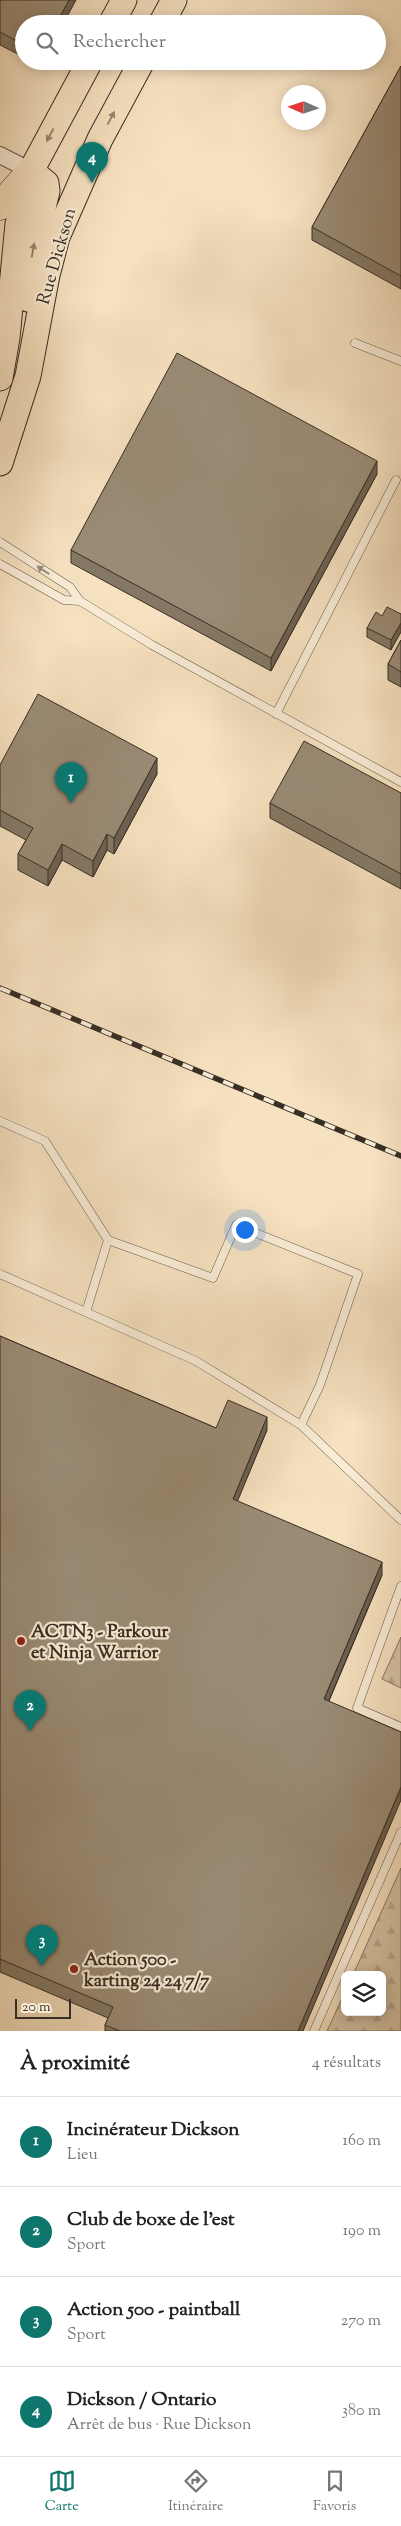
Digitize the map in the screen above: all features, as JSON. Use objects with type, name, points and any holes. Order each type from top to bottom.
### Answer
[{"type":"highway","points":[[0,206],[31,171]]},
{"type":"main road","points":[[116,15],[124,0]]},
{"type":"main road","points":[[166,15],[174,0]]},
{"type":"main road","name":"Rue Dickson","points":[[0,378],[8,338],[18,224],[31,171],[85,70]]},
{"type":"main road","name":"Rue Dickson","points":[[0,463],[20,403],[57,237],[100,139],[137,70]]},
{"type":"main road","points":[[20,403],[31,262],[47,191],[46,184],[31,171]]},
{"type":"street","points":[[0,155],[31,171]]},
{"type":"lane","points":[[355,343],[401,361]]},
{"type":"lane","points":[[276,714],[396,480]]},
{"type":"lane","points":[[0,542],[70,587],[80,601],[152,645],[401,782]]},
{"type":"lane","points":[[0,564],[64,600],[80,601]]},
{"type":"lane","points":[[0,1122],[45,1141],[108,1240],[213,1278],[236,1225],[358,1274],[320,1385],[301,1425]]},
{"type":"lane","points":[[86,1312],[108,1240]]},
{"type":"lane","points":[[0,1274],[196,1361],[301,1425],[401,1520]]},
{"type":"lane","points":[[401,1586],[357,1708],[401,1727]]},
{"type":"lane","points":[[314,2031],[401,1832]]},
{"type":"green space","points":[[401,1637],[401,1688],[382,1679]]},
{"type":"green space","points":[[401,1868],[401,2031],[327,2031],[341,2001],[341,2016],[386,2016],[386,1971],[355,1971]]},
{"type":"building","points":[[0,0],[69,0],[61,15],[15,15],[15,40],[0,32]]},
{"type":"building","points":[[401,66],[401,276],[312,227]]},
{"type":"building","points":[[177,353],[377,461],[271,658],[71,550]]},
{"type":"building","points":[[387,607],[401,614],[401,623],[391,640],[367,628],[376,612],[382,616]]},
{"type":"building","points":[[401,640],[401,672],[388,664]]},
{"type":"building","points":[[38,694],[157,758],[114,838],[107,834],[93,861],[62,844],[48,870],[18,854],[33,828],[0,810],[0,765]]},
{"type":"building","points":[[304,741],[401,793],[401,874],[270,803]]},
{"type":"building","points":[[0,1336],[216,1428],[228,1400],[267,1417],[233,1499],[382,1562],[324,1699],[401,1732],[401,1787],[298,2031],[120,2031],[105,2025],[113,2007],[0,1959]]},
{"type":"railway","points":[[0,988],[401,1156]]},
{"type":"place","name":"Dickson / Ontario","points":[[92,183]]},
{"type":"place","name":"Incinérateur Dickson","points":[[71,803]]},
{"type":"place","name":"ACTN3 - Parkour et Ninja Warrior","points":[[21,1641]]},
{"type":"place","name":"Club de boxe de l'est","points":[[30,1731]]},
{"type":"place","name":"Action 500 - paintball","points":[[42,1966]]},
{"type":"place","name":"Action 500 - karting 24 24 7/7","points":[[74,1969]]}]
